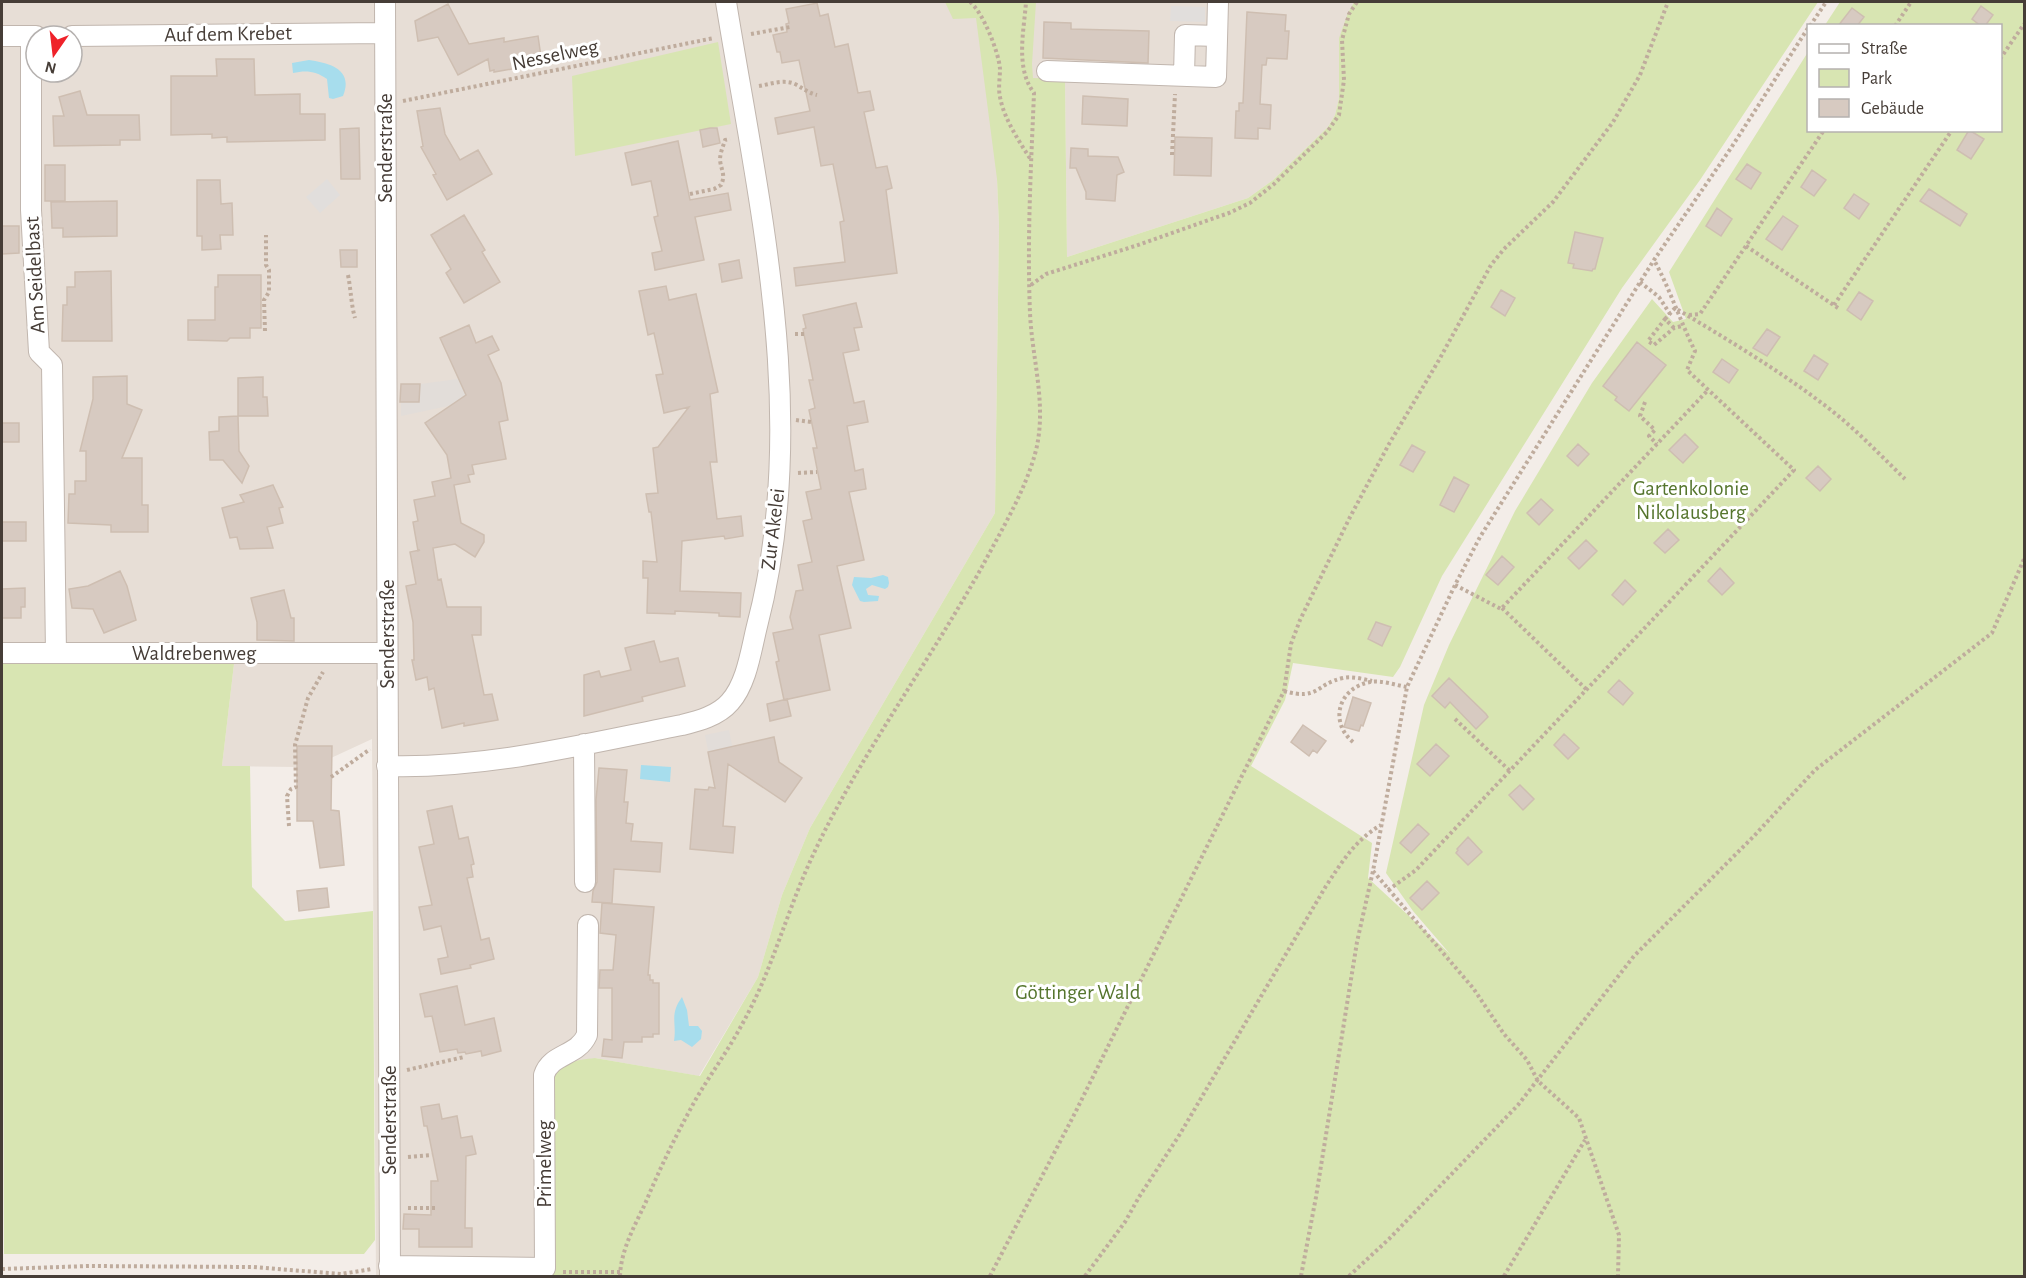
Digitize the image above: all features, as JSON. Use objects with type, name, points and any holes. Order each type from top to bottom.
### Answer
[{"type":"street","name":"Senderstraße","points":[[385,2],[389,1271]]},
{"type":"street","name":"Zur Akelei","points":[[387,766],[419,767],[515,757],[681,725],[702,720],[719,711],[730,702],[740,687],[760,614],[771,556],[778,504],[781,446],[775,314],[761,209],[726,2]]},
{"type":"street","points":[[1047,71],[1216,77],[1218,2]]},
{"type":"street","name":"Auf dem Krebet","points":[[84,36],[385,33]]},
{"type":"street","points":[[1182,76],[1185,35],[1217,36]]},
{"type":"street","points":[[2,36],[24,37]]},
{"type":"street","name":"Am Seidelbast","points":[[33,84],[31,210],[39,352],[52,365],[56,653]]},
{"type":"street","name":"Waldrebenweg","points":[[2,653],[387,653]]},
{"type":"street","points":[[584,744],[585,882]]},
{"type":"street","name":"Primelweg","points":[[545,1268],[544,1074],[550,1064],[574,1051],[584,1041],[588,1029],[588,925]]},
{"type":"street","points":[[389,1271],[545,1268]]},
{"type":"path","points":[[970,2],[975,6],[997,54],[1000,68],[999,96],[1003,108],[1031,161]]},
{"type":"path","points":[[545,1268],[560,1272],[620,1274],[627,1243],[662,1165],[695,1101],[756,999],[808,864],[832,817],[855,775],[961,604],[1007,521],[1027,478],[1035,453],[1040,419],[1040,399],[1030,315],[1029,227],[1034,93],[1028,84],[1022,60],[1026,2]]},
{"type":"path","points":[[1030,286],[1046,274],[1229,213],[1250,203],[1274,184],[1327,132],[1340,115],[1344,80],[1342,40],[1349,14],[1357,2]]},
{"type":"path","points":[[990,1276],[1075,1113],[1284,691],[1291,644],[1300,620],[1349,519],[1491,265],[1504,249],[1553,202],[1612,122],[1640,75],[1668,2]]},
{"type":"path","points":[[1813,24],[1826,2]]},
{"type":"path","points":[[1896,24],[1911,2]]},
{"type":"path","points":[[2002,58],[2025,24]]},
{"type":"path","name":"Nesselweg","points":[[385,105],[732,34],[757,34],[790,27]]},
{"type":"path","points":[[1301,1276],[1357,942],[1373,871],[1407,687],[1480,537],[1654,260],[1807,34]]},
{"type":"path","points":[[1172,155],[1174,97],[1182,76]]},
{"type":"path","points":[[741,90],[787,81],[811,94],[818,95]]},
{"type":"path","points":[[1688,315],[1700,314],[1823,132]]},
{"type":"path","points":[[1746,246],[1836,307],[1951,132]]},
{"type":"path","points":[[690,194],[714,189],[721,185],[724,175],[720,157],[725,140],[749,136]]},
{"type":"path","points":[[265,331],[264,300],[269,292],[269,270],[266,264],[267,235]]},
{"type":"path","points":[[1388,890],[1416,870],[1794,470],[1687,370],[1695,351],[1654,260]]},
{"type":"path","points":[[348,275],[352,297],[350,303],[355,318]]},
{"type":"path","points":[[1640,282],[1659,297],[1670,314]]},
{"type":"path","points":[[1676,308],[1823,404],[1905,479]]},
{"type":"path","points":[[1676,308],[1648,341],[1654,345],[1674,328],[1682,326]]},
{"type":"path","points":[[1665,319],[1674,328]]},
{"type":"path","points":[[1502,608],[1708,390]]},
{"type":"path","points":[[1645,402],[1640,416],[1655,430],[1649,436],[1657,444]]},
{"type":"path","points":[[1349,1276],[1389,1239],[1518,1105],[1634,956],[1754,836],[1815,770],[1992,633],[2025,560]]},
{"type":"path","points":[[1455,585],[1502,608],[1587,690]]},
{"type":"path","points":[[289,826],[287,796],[291,789],[296,788],[295,746],[304,710],[311,690],[334,653]]},
{"type":"path","points":[[1284,691],[1304,695],[1313,693],[1340,678],[1348,677],[1407,687]]},
{"type":"path","points":[[1353,742],[1342,730],[1340,708],[1354,689],[1361,684],[1376,681]]},
{"type":"path","points":[[1455,719],[1510,771]]},
{"type":"path","points":[[331,777],[387,736]]},
{"type":"path","points":[[1085,1276],[1125,1222],[1350,850],[1366,833],[1382,824]]},
{"type":"path","points":[[1373,871],[1473,988],[1504,1034],[1527,1060],[1538,1081],[1579,1118],[1619,1235],[1618,1276]]},
{"type":"path","points":[[388,1074],[464,1057]]},
{"type":"path","points":[[1504,1276],[1586,1139]]},
{"type":"path","points":[[389,1207],[435,1208]]},
{"type":"path","points":[[2,1269],[89,1266],[253,1267],[341,1274],[389,1271]]},
{"type":"shaded area","points":[[2,2],[1354,2],[1348,13],[1339,98],[1335,115],[1328,127],[1273,180],[1248,198],[1067,257],[1065,79],[997,179],[999,226],[995,513],[810,828],[782,895],[758,977],[699,1076],[595,1058],[551,1275],[584,1276],[376,1276],[372,739],[331,758],[297,767],[222,766],[234,664],[2,664]]},
{"type":"shaded area","points":[[1171,6],[1205,7],[1205,22],[1170,21]]},
{"type":"shaded area","points":[[327,179],[340,195],[320,213],[306,197]]},
{"type":"shaded area","points":[[458,379],[464,391],[484,387],[467,402],[401,416],[401,384]]},
{"type":"shaded area","points":[[729,730],[736,765],[712,770],[705,735]]},
{"type":"green space","name":"Göttinger Wald","points":[[945,2],[1036,2],[1033,78],[1065,79],[1067,257],[1248,198],[1273,180],[1328,127],[1335,115],[1339,98],[1339,38],[1354,2],[1818,2],[1700,180],[1622,288],[1442,576],[1400,667],[1393,677],[1293,663],[1285,700],[1251,766],[1372,843],[1368,878],[1450,954],[1413,911],[1386,873],[1424,705],[1449,645],[1515,511],[1592,383],[1652,299],[1673,322],[1686,319],[1669,272],[1807,54],[1807,132],[2002,132],[2002,24],[1826,24],[1840,2],[2024,2],[2024,1276],[551,1275],[550,1078],[560,1068],[570,1063],[595,1058],[700,1076],[758,977],[782,895],[810,828],[995,513],[999,226],[997,179],[976,18],[953,19]]},
{"type":"green space","points":[[718,42],[731,124],[575,156],[572,76]]},
{"type":"green space","points":[[2,664],[234,664],[222,766],[250,766],[252,887],[285,921],[373,911],[375,1240],[364,1254],[4,1254]]},
{"type":"water","points":[[309,60],[338,69],[345,79],[346,87],[343,96],[329,98],[327,79],[319,74],[307,71],[293,73],[292,63]]},
{"type":"water","points":[[883,575],[888,577],[888,587],[885,589],[872,585],[866,589],[868,595],[879,596],[878,601],[860,601],[852,585],[854,577],[871,578]]},
{"type":"water","points":[[641,765],[671,767],[670,782],[640,779]]},
{"type":"water","points":[[682,997],[687,1010],[689,1026],[698,1026],[702,1031],[701,1039],[692,1047],[681,1040],[674,1041],[675,1014]]},
{"type":"building","points":[[817,3],[820,16],[828,14],[835,47],[848,44],[858,93],[870,91],[874,110],[864,112],[876,168],[887,166],[892,188],[886,190],[897,273],[796,286],[794,268],[845,262],[840,222],[844,221],[833,164],[821,166],[814,127],[778,134],[775,118],[810,111],[799,60],[782,63],[773,35],[787,32],[786,24],[789,23],[786,9]]},
{"type":"building","points":[[448,4],[469,44],[504,38],[504,42],[538,36],[542,64],[494,72],[494,70],[490,71],[488,59],[458,75],[438,37],[418,41],[415,21]]},
{"type":"building","points":[[1981,6],[1993,15],[1986,24],[1978,24],[1972,19]]},
{"type":"building","points":[[1852,8],[1864,17],[1859,24],[1840,24]]},
{"type":"building","points":[[1247,12],[1286,15],[1285,31],[1289,31],[1287,59],[1267,58],[1266,65],[1262,65],[1260,104],[1271,105],[1270,129],[1258,128],[1258,139],[1235,138],[1236,111],[1239,111],[1239,103],[1243,103]]},
{"type":"building","points":[[1044,22],[1071,23],[1071,29],[1149,31],[1148,63],[1043,58]]},
{"type":"building","points":[[216,59],[254,59],[255,95],[300,94],[300,114],[325,114],[325,140],[227,142],[227,137],[212,138],[212,134],[171,135],[171,76],[217,76]]},
{"type":"building","points":[[80,91],[87,115],[139,115],[140,140],[120,140],[120,145],[54,146],[53,116],[64,116],[59,97]]},
{"type":"building","points":[[1083,96],[1128,99],[1127,126],[1082,124]]},
{"type":"building","points":[[440,108],[445,134],[460,160],[478,150],[492,174],[447,200],[421,147],[423,146],[417,111]]},
{"type":"building","points":[[359,128],[360,179],[341,179],[340,129]]},
{"type":"building","points":[[717,128],[720,143],[703,147],[700,130]]},
{"type":"building","points":[[1968,132],[1984,139],[1971,159],[1957,150]]},
{"type":"building","points":[[1175,137],[1212,138],[1211,176],[1174,175]]},
{"type":"building","points":[[678,141],[690,200],[728,193],[731,210],[695,217],[704,260],[655,270],[652,253],[662,251],[654,217],[658,216],[651,181],[632,185],[625,153]]},
{"type":"building","points":[[1071,148],[1088,149],[1088,156],[1118,157],[1124,172],[1117,175],[1115,201],[1086,199],[1086,192],[1076,168],[1070,168]]},
{"type":"building","points":[[1747,164],[1761,173],[1751,189],[1736,179]]},
{"type":"building","points":[[45,165],[65,165],[65,201],[45,201]]},
{"type":"building","points":[[1812,170],[1826,180],[1814,196],[1801,187]]},
{"type":"building","points":[[197,180],[220,180],[221,204],[232,203],[233,235],[220,235],[221,249],[202,250],[202,236],[197,236]]},
{"type":"building","points":[[1929,189],[1967,214],[1960,226],[1920,201]]},
{"type":"building","points":[[1854,194],[1869,204],[1859,219],[1844,208]]},
{"type":"building","points":[[117,201],[117,236],[63,237],[63,228],[52,228],[51,202]]},
{"type":"building","points":[[1717,208],[1732,219],[1721,236],[1706,226]]},
{"type":"building","points":[[464,215],[485,250],[482,252],[500,282],[464,303],[446,273],[451,269],[431,235]]},
{"type":"building","points":[[1783,216],[1798,226],[1782,250],[1766,239]]},
{"type":"building","points":[[2,226],[19,226],[19,253],[2,254]]},
{"type":"building","points":[[1575,232],[1603,238],[1595,269],[1592,271],[1573,268],[1574,264],[1568,263]]},
{"type":"building","points":[[340,250],[357,250],[357,267],[341,267]]},
{"type":"building","points":[[739,260],[742,278],[722,282],[719,264]]},
{"type":"building","points":[[111,271],[112,341],[62,341],[63,305],[67,305],[67,287],[75,287],[75,272]]},
{"type":"building","points":[[218,275],[261,275],[261,328],[250,328],[250,338],[230,338],[227,341],[188,340],[188,320],[215,320],[215,287],[218,287]]},
{"type":"building","points":[[666,286],[669,300],[696,294],[718,392],[710,394],[717,462],[710,462],[717,519],[741,516],[743,536],[682,541],[680,591],[741,593],[740,617],[719,616],[719,613],[675,611],[675,614],[647,613],[648,578],[643,578],[643,561],[657,562],[651,512],[649,512],[646,494],[658,493],[653,448],[658,447],[689,407],[664,413],[656,375],[663,374],[654,333],[648,335],[639,291]]},
{"type":"building","points":[[1501,290],[1515,298],[1505,316],[1491,307]]},
{"type":"building","points":[[1859,292],[1873,301],[1861,320],[1847,310]]},
{"type":"building","points":[[856,303],[862,327],[854,328],[859,350],[843,353],[854,403],[864,401],[868,422],[847,426],[855,471],[863,469],[866,489],[849,492],[864,560],[837,566],[851,628],[819,635],[830,690],[784,700],[773,633],[793,629],[790,617],[796,591],[803,590],[798,565],[812,562],[803,521],[812,519],[806,492],[821,489],[813,448],[817,448],[809,410],[815,408],[809,380],[813,380],[803,329],[806,328],[803,315]]},
{"type":"building","points":[[469,325],[476,343],[492,336],[499,350],[488,355],[501,383],[508,420],[499,422],[506,459],[472,465],[474,474],[468,475],[470,482],[454,485],[461,523],[484,535],[484,542],[475,557],[455,544],[433,548],[438,580],[441,579],[447,607],[481,607],[481,635],[472,635],[484,695],[492,694],[498,720],[464,726],[464,723],[442,728],[434,688],[429,690],[427,677],[416,680],[412,660],[414,660],[413,622],[406,586],[416,584],[410,552],[418,550],[413,522],[418,521],[414,500],[435,496],[432,482],[451,478],[447,455],[425,423],[466,395],[440,338]]},
{"type":"building","points":[[1767,329],[1780,337],[1767,356],[1753,348]]},
{"type":"building","points":[[1637,342],[1666,365],[1629,411],[1603,386]]},
{"type":"building","points":[[1814,355],[1828,364],[1818,380],[1804,371]]},
{"type":"building","points":[[1722,359],[1738,370],[1729,383],[1713,372]]},
{"type":"building","points":[[127,376],[127,404],[142,410],[122,458],[142,458],[142,505],[148,505],[148,532],[111,532],[111,525],[68,523],[69,494],[75,494],[75,481],[86,481],[86,451],[80,451],[93,399],[93,377]]},
{"type":"building","points":[[263,377],[263,397],[267,397],[268,416],[238,416],[238,378]]},
{"type":"building","points":[[401,384],[420,384],[419,402],[400,402]]},
{"type":"building","points":[[238,416],[239,451],[249,466],[242,483],[223,460],[210,460],[209,432],[219,431],[219,417]]},
{"type":"building","points":[[2,423],[19,423],[19,442],[2,442]]},
{"type":"building","points":[[1685,434],[1698,447],[1683,463],[1669,450]]},
{"type":"building","points":[[1578,444],[1589,454],[1578,466],[1567,456]]},
{"type":"building","points":[[1412,445],[1425,452],[1413,472],[1400,465]]},
{"type":"building","points":[[1818,466],[1831,479],[1820,491],[1806,478]]},
{"type":"building","points":[[1454,477],[1469,485],[1454,512],[1440,505]]},
{"type":"building","points":[[273,485],[283,507],[279,508],[283,523],[267,527],[273,548],[240,549],[237,537],[230,538],[222,508],[244,502],[240,495]]},
{"type":"building","points":[[1541,499],[1553,510],[1539,525],[1527,513]]},
{"type":"building","points":[[2,522],[26,522],[26,541],[2,541]]},
{"type":"building","points":[[1668,529],[1679,540],[1665,553],[1654,543]]},
{"type":"building","points":[[1586,540],[1597,551],[1579,569],[1568,558]]},
{"type":"building","points":[[1502,556],[1514,567],[1498,585],[1486,575]]},
{"type":"building","points":[[1720,568],[1734,583],[1722,595],[1708,581]]},
{"type":"building","points":[[120,571],[127,586],[136,620],[104,633],[93,609],[72,608],[69,589],[88,586]]},
{"type":"building","points":[[1625,580],[1636,591],[1623,605],[1612,595]]},
{"type":"building","points":[[25,588],[25,607],[21,607],[21,618],[2,618],[2,589]]},
{"type":"building","points":[[284,590],[291,618],[294,618],[294,641],[257,640],[257,622],[251,598]]},
{"type":"building","points":[[1376,622],[1391,627],[1382,646],[1368,639]]},
{"type":"building","points":[[654,641],[660,662],[678,658],[685,686],[642,697],[643,701],[584,716],[584,675],[599,671],[601,677],[631,670],[625,648]]},
{"type":"building","points":[[1449,678],[1488,717],[1476,729],[1450,702],[1445,708],[1432,696]]},
{"type":"building","points":[[1619,680],[1633,693],[1623,705],[1608,692]]},
{"type":"building","points":[[1353,697],[1371,703],[1359,731],[1344,727]]},
{"type":"building","points":[[787,699],[791,716],[770,721],[767,704]]},
{"type":"building","points":[[1303,725],[1326,741],[1317,753],[1313,750],[1309,756],[1291,742]]},
{"type":"building","points":[[1564,734],[1579,748],[1568,759],[1554,745]]},
{"type":"building","points":[[774,737],[779,762],[802,778],[785,802],[728,764],[723,826],[735,827],[733,853],[690,849],[695,789],[715,788],[708,752]]},
{"type":"building","points":[[1436,744],[1449,756],[1430,776],[1417,764]]},
{"type":"building","points":[[297,746],[332,746],[331,810],[339,811],[344,865],[320,868],[313,821],[297,821]]},
{"type":"building","points":[[599,768],[627,770],[624,802],[628,802],[626,823],[633,824],[631,841],[662,843],[660,872],[614,869],[612,903],[592,902],[597,882],[596,800]]},
{"type":"building","points":[[1520,785],[1534,799],[1523,810],[1509,795]]},
{"type":"building","points":[[452,806],[459,839],[468,837],[474,864],[471,865],[473,877],[467,878],[481,940],[489,938],[494,959],[470,965],[471,968],[441,974],[438,959],[448,957],[441,926],[424,930],[419,907],[432,905],[419,847],[434,844],[427,811]]},
{"type":"building","points":[[1418,824],[1429,834],[1411,853],[1400,843]]},
{"type":"building","points":[[1468,837],[1482,852],[1468,865],[1456,853]]},
{"type":"building","points":[[1427,881],[1439,893],[1422,910],[1410,898]]},
{"type":"building","points":[[327,888],[329,907],[299,911],[297,891]]},
{"type":"building","points":[[602,903],[654,907],[648,975],[653,983],[659,983],[659,1034],[653,1034],[653,1037],[642,1037],[642,1042],[624,1042],[622,1058],[602,1056],[604,1039],[612,1040],[612,988],[599,988],[600,970],[613,970],[616,935],[600,933]]},
{"type":"building","points":[[457,986],[465,1025],[494,1018],[501,1051],[482,1056],[481,1051],[466,1054],[465,1052],[458,1053],[457,1049],[440,1052],[432,1016],[425,1017],[420,994]]},
{"type":"building","points":[[439,1104],[442,1119],[457,1116],[461,1138],[472,1136],[476,1154],[466,1156],[465,1228],[472,1228],[472,1247],[419,1247],[419,1229],[403,1229],[404,1214],[431,1215],[431,1181],[438,1181],[421,1107]]},
{"type":"park label","name":"Gartenkolonie Nikolausberg","points":[[1691,500]]}]
